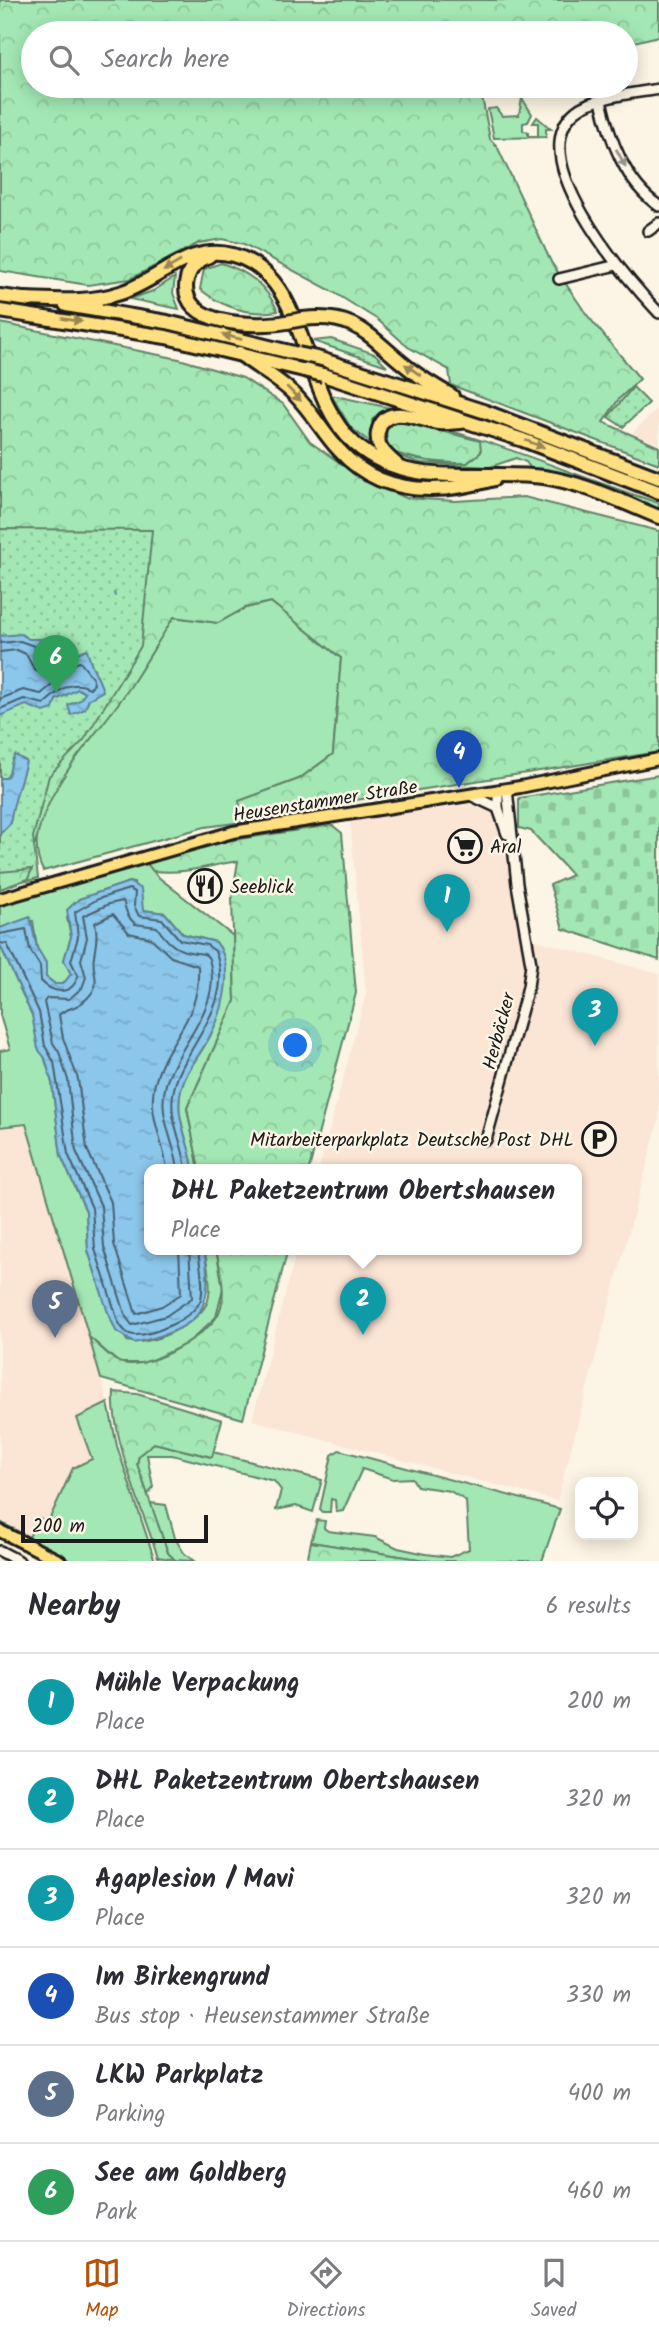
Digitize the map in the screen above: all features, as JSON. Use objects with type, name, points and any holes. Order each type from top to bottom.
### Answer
[{"type":"highway","points":[[25,299],[72,300],[111,296],[138,286],[190,257],[214,252],[237,257],[265,271],[282,293],[317,386],[337,425],[367,453],[401,469],[435,474],[511,475],[566,482],[659,517]]},
{"type":"highway","points":[[237,257],[210,256],[194,265],[187,284],[192,305],[212,317],[248,325],[335,318],[359,327],[412,371],[471,407]]},
{"type":"highway","points":[[0,296],[167,322],[317,358],[471,407],[659,478]]},
{"type":"highway","points":[[0,311],[118,328],[239,353],[323,375],[471,422],[659,492]]},
{"type":"highway","points":[[239,353],[284,384],[302,402],[340,452],[374,477],[400,486],[434,491],[511,475]]},
{"type":"highway","points":[[401,469],[378,442],[378,430],[385,420],[398,415],[439,423],[471,422]]},
{"type":"main road","name":"Heusenstammer Straße","points":[[0,899],[233,832],[503,790],[659,759]]},
{"type":"main road","points":[[0,1531],[60,1561]]},
{"type":"street","points":[[638,93],[659,89]]},
{"type":"street","points":[[616,98],[580,108],[570,116],[560,137],[563,170],[586,218],[617,265],[659,313]]},
{"type":"street","points":[[601,101],[610,134],[624,164],[642,191],[659,207]]},
{"type":"street","points":[[648,231],[659,223]]},
{"type":"street","points":[[559,279],[617,265]]},
{"type":"street","points":[[503,790],[498,808],[513,856]]},
{"type":"street","points":[[503,790],[513,856]]},
{"type":"street","points":[[470,795],[498,808]]},
{"type":"street","name":"Herbäcker","points":[[486,1140],[528,987],[531,964],[513,856]]},
{"type":"street","points":[[0,1551],[19,1561]]},
{"type":"shaded area","points":[[659,407],[659,444],[632,433]]},
{"type":"shaded area","points":[[480,803],[491,807],[502,826],[521,936],[659,974],[659,1119],[557,1501],[252,1420],[295,1255],[582,1255],[582,1164],[320,1164],[366,993],[350,821]]},
{"type":"shaded area","points":[[26,1124],[108,1403],[77,1418],[92,1459],[73,1468],[47,1522],[39,1518],[30,1537],[0,1522],[0,1127]]},
{"type":"green space","points":[[0,0],[659,0],[659,36],[638,41],[638,21],[21,21],[21,98],[482,98],[490,139],[497,146],[551,262],[587,315],[640,379],[619,399],[603,422],[659,447],[659,464],[451,385],[449,370],[408,347],[378,320],[330,290],[244,244],[222,239],[199,243],[130,279],[88,285],[0,271]]},
{"type":"green space","points":[[522,98],[532,114],[528,122],[523,123],[523,131],[528,132],[528,136],[538,136],[538,123],[533,123],[537,117],[551,129],[546,129],[546,137],[494,138],[488,109],[496,108],[502,116],[519,115]]},
{"type":"green space","points":[[221,263],[240,270],[255,280],[268,293],[278,311],[236,309],[200,289],[204,269]]},
{"type":"green space","points":[[175,277],[173,293],[179,309],[130,299],[153,291]]},
{"type":"green space","points":[[0,323],[179,359],[243,378],[283,404],[310,442],[362,478],[406,498],[455,501],[524,497],[659,531],[659,752],[356,800],[243,822],[239,801],[299,779],[333,754],[341,658],[271,602],[245,608],[218,623],[174,617],[128,690],[61,780],[42,820],[35,844],[31,845],[34,877],[0,889]]},
{"type":"green space","points":[[331,339],[375,354],[387,366],[313,341]]},
{"type":"green space","points":[[633,387],[649,403],[623,427],[608,417]]},
{"type":"green space","points":[[331,395],[395,409],[380,412],[372,420],[374,445],[351,428]]},
{"type":"green space","points":[[396,418],[497,445],[659,503],[659,513],[587,479],[532,470],[526,462],[516,458],[490,467],[420,463],[387,452],[381,441],[388,423]],"holes":[[[403,421],[479,441],[481,452],[467,463],[432,462]]]},
{"type":"green space","points":[[403,421],[480,441],[481,452],[467,463],[457,463],[417,459],[388,450],[386,430],[391,424]]},
{"type":"green space","points":[[0,529],[152,530],[141,646],[84,740],[49,776],[33,837],[38,878],[27,881],[32,869],[0,872]]},
{"type":"green space","points":[[271,602],[341,658],[333,754],[299,779],[240,801],[243,822],[205,827],[43,871],[37,848],[39,824],[48,800],[79,751],[133,681],[173,617],[218,623],[245,608]]},
{"type":"green space","points":[[659,775],[659,960],[563,929],[550,885],[572,875],[531,831],[519,828],[519,798]]},
{"type":"green space","points":[[332,825],[342,833],[356,993],[310,1164],[198,1164],[187,1108],[235,1001],[232,898],[238,861],[166,872],[153,871],[146,862],[226,841]]},
{"type":"green space","points":[[146,862],[157,876],[233,936],[235,1001],[187,1108],[198,1164],[192,1164],[179,1100],[183,1082],[211,1034],[223,1000],[224,964],[216,942],[183,934],[165,913],[143,910],[134,883],[129,882],[79,899],[67,918],[71,937],[64,960],[71,974],[63,984],[55,984],[46,977],[46,963],[37,948],[33,921],[0,928],[0,906],[48,889]]},
{"type":"green space","points":[[0,945],[32,1015],[52,1083],[61,1156],[86,1211],[88,1250],[101,1290],[127,1341],[148,1341],[160,1337],[193,1319],[209,1297],[205,1255],[217,1255],[223,1288],[216,1317],[187,1344],[145,1363],[119,1363],[89,1337],[26,1124],[0,1127],[0,1051],[10,1049],[0,1015]]},
{"type":"green space","points":[[217,1255],[286,1255],[243,1419],[101,1379],[89,1337],[117,1361],[128,1364],[155,1359],[170,1352],[198,1335],[216,1318],[222,1302]]},
{"type":"green space","points":[[114,1392],[137,1394],[222,1420],[212,1457],[154,1443],[139,1455],[137,1464],[168,1553],[175,1560],[158,1557],[123,1452],[114,1410]]},
{"type":"green space","points":[[108,1403],[117,1446],[155,1561],[70,1561],[0,1526],[0,1522],[29,1537],[39,1518],[48,1522],[73,1468],[92,1459],[77,1418]]},
{"type":"green space","points":[[154,1443],[211,1457],[213,1452],[322,1480],[313,1512],[296,1506],[276,1510],[281,1490],[274,1481],[172,1455],[147,1455],[153,1487],[148,1495],[137,1464],[139,1455]]},
{"type":"green space","points":[[339,1450],[560,1509],[542,1561],[431,1561],[311,1542],[317,1520],[325,1521],[324,1528],[328,1531],[375,1537],[398,1548],[426,1554],[450,1557],[469,1549],[466,1501],[450,1491],[417,1486],[412,1478],[393,1479],[362,1469],[343,1511],[336,1512],[335,1500],[331,1499],[330,1512],[323,1512],[320,1509],[332,1455]]},
{"type":"green space","points":[[150,1503],[166,1505],[175,1538],[184,1553],[194,1561],[175,1560],[168,1553]]},
{"type":"green space","points":[[311,1542],[431,1561],[307,1561]]},
{"type":"water","points":[[21,634],[29,639],[42,639],[41,644],[45,651],[43,656],[50,659],[65,659],[87,649],[103,691],[89,699],[85,709],[71,715],[68,705],[80,700],[85,693],[78,689],[56,700],[53,709],[44,712],[26,705],[0,716],[0,636]]},
{"type":"water","points":[[15,755],[26,761],[11,823],[0,834],[0,778],[6,778],[8,775]]},
{"type":"water","points":[[129,882],[141,889],[143,910],[165,913],[183,934],[216,942],[225,962],[226,987],[220,1013],[187,1075],[179,1100],[192,1164],[144,1164],[144,1255],[205,1255],[207,1290],[197,1316],[187,1324],[134,1343],[116,1331],[107,1310],[88,1250],[86,1211],[61,1156],[52,1083],[45,1058],[38,1049],[32,1015],[0,945],[0,928],[30,917],[37,948],[46,963],[46,977],[55,984],[63,984],[71,974],[64,960],[71,937],[67,910],[79,899]]},
{"type":"place","name":"See am Goldberg","points":[[56,693]]},
{"type":"place","name":"Im Birkengrund","points":[[459,788]]},
{"type":"place","name":"Aral","points":[[465,846]]},
{"type":"place","name":"Seeblick","points":[[205,886]]},
{"type":"place","name":"Mühle Verpackung","points":[[447,932]]},
{"type":"place","name":"Agaplesion / Mavi","points":[[595,1046]]},
{"type":"place","name":"Mitarbeiterparkplatz Deutsche Post DHL","points":[[599,1139]]},
{"type":"place","name":"DHL Paketzentrum Obertshausen","points":[[363,1335]]},
{"type":"place","name":"LKW Parkplatz","points":[[55,1338]]}]
